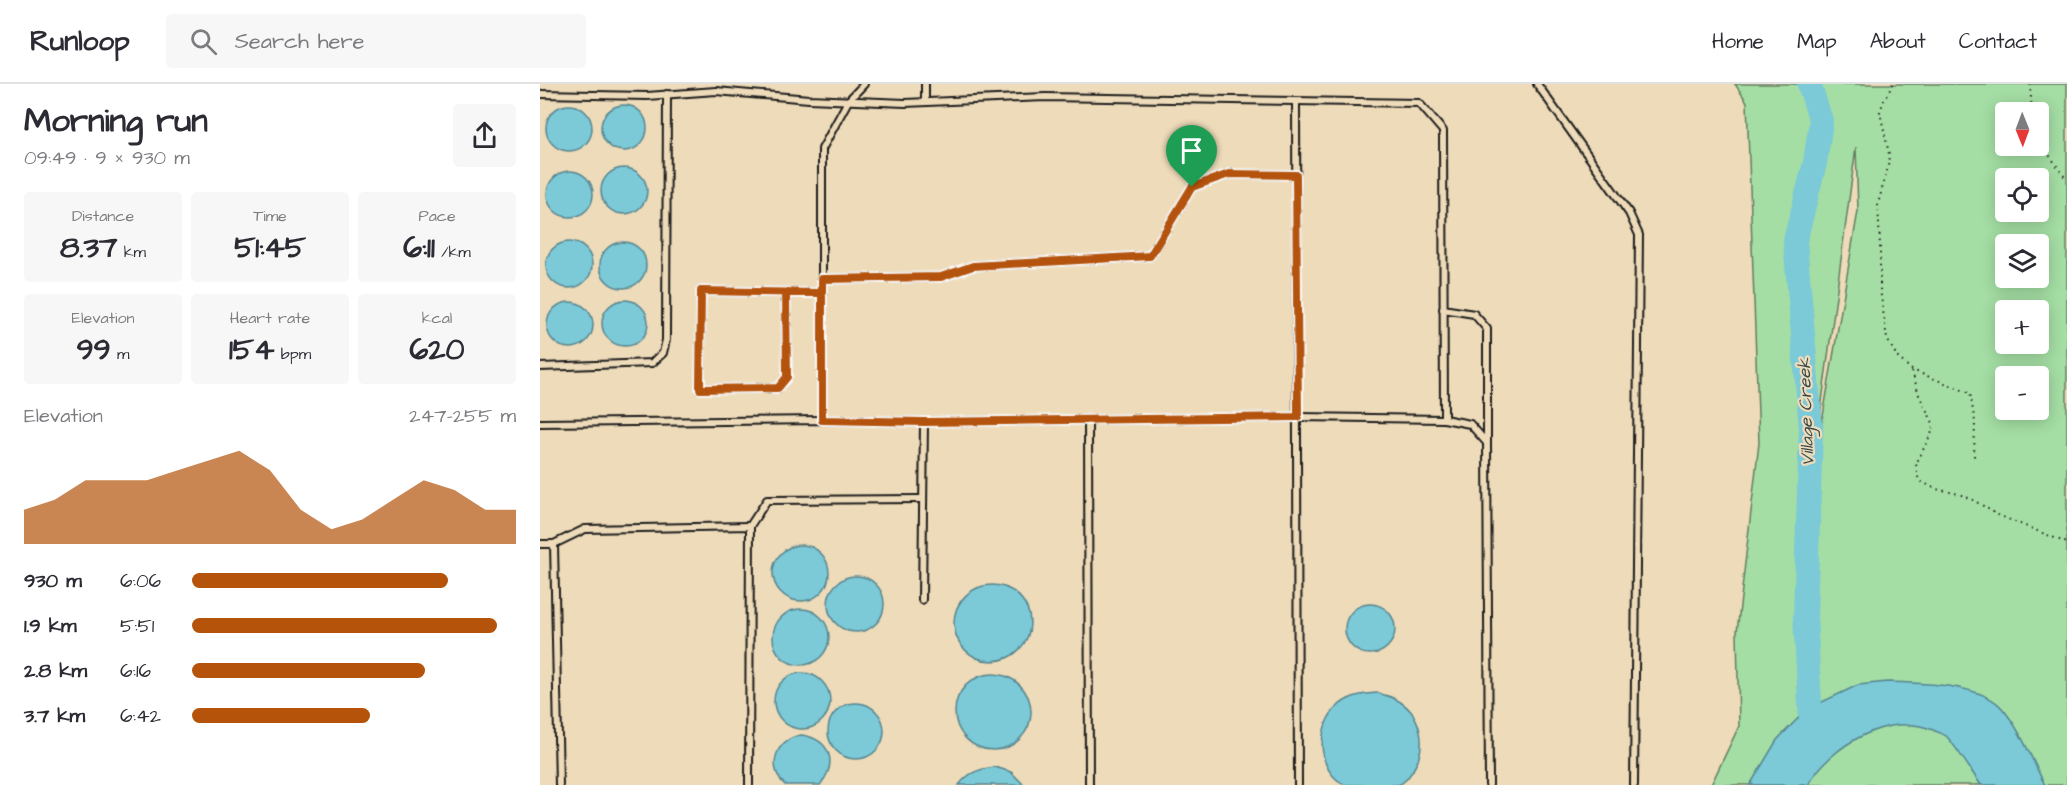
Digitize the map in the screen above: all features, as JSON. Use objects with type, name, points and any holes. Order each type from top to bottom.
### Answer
[{"type":"lane","points":[[822,420],[822,149],[848,100],[864,84]]},
{"type":"lane","points":[[925,84],[925,102]]},
{"type":"lane","points":[[1537,84],[1629,213],[1639,235],[1634,785]]},
{"type":"lane","points":[[540,94],[647,96],[716,90],[809,99],[925,102],[1045,97],[1419,103],[1443,131],[1444,419]]},
{"type":"lane","points":[[540,367],[652,363],[663,353],[666,340],[667,94]]},
{"type":"lane","points":[[1296,102],[1298,785]]},
{"type":"lane","points":[[822,279],[941,277],[973,266],[1150,256],[1192,187],[1229,174],[1296,175]]},
{"type":"lane","points":[[786,293],[787,377],[778,388],[700,389],[701,291],[822,293]]},
{"type":"lane","points":[[1443,309],[1474,314],[1487,329],[1489,785]]},
{"type":"lane","points":[[540,423],[822,420],[924,422],[1298,417],[1444,419],[1470,424],[1487,443]]},
{"type":"lane","points":[[1088,420],[1089,785]]},
{"type":"lane","points":[[922,600],[924,422]]},
{"type":"lane","points":[[749,785],[750,526],[767,500],[923,499]]},
{"type":"lane","points":[[540,544],[554,544],[585,529],[750,526]]},
{"type":"lane","points":[[554,544],[560,785]]},
{"type":"path","points":[[1893,84],[1880,112],[1889,154],[1888,167],[1878,204],[1880,289],[1887,339],[1898,358],[1912,370],[1970,393],[1975,422],[1974,457]]},
{"type":"path","points":[[2030,84],[2031,102]]},
{"type":"path","points":[[2049,155],[2067,180]]},
{"type":"path","points":[[1912,370],[1919,395],[1933,423],[1933,430],[1916,464],[1918,477],[1922,482],[1936,489],[1959,494],[1998,515],[2067,543]]},
{"type":"green space","points":[[1735,84],[2067,84],[2067,785],[1711,785],[1739,726],[1737,632],[1759,443],[1747,102]],"holes":[[[1856,147],[1858,211],[1810,492]]]},
{"type":"water","points":[[569,105],[585,112],[592,128],[585,144],[569,151],[553,144],[546,128],[553,112]]},
{"type":"water","points":[[624,105],[640,112],[647,128],[640,144],[624,151],[608,144],[601,128],[608,112]]},
{"type":"water","points":[[624,168],[640,175],[647,191],[640,207],[624,214],[608,207],[601,191],[608,175]]},
{"type":"water","points":[[570,171],[586,178],[593,194],[586,210],[570,217],[554,210],[547,194],[554,178]]},
{"type":"water","points":[[569,242],[585,249],[592,265],[585,281],[569,288],[553,281],[546,265],[553,249]]},
{"type":"water","points":[[623,242],[639,249],[646,265],[639,281],[623,288],[607,281],[600,265],[607,249]]},
{"type":"water","points":[[625,300],[641,307],[648,323],[641,339],[625,346],[609,339],[602,323],[609,307]]},
{"type":"water","points":[[570,302],[586,309],[593,325],[586,341],[570,348],[554,341],[547,325],[554,309]]},
{"type":"water","points":[[801,545],[812,547],[821,553],[827,562],[829,573],[827,584],[821,593],[812,599],[801,601],[790,599],[781,593],[775,584],[773,573],[775,562],[781,553],[790,547]]},
{"type":"water","points":[[856,576],[867,578],[876,584],[882,593],[884,604],[882,615],[876,624],[867,630],[856,632],[845,630],[836,624],[830,615],[828,604],[830,593],[836,584],[845,578]]},
{"type":"water","points":[[992,585],[1007,588],[1019,596],[1027,608],[1030,623],[1027,638],[1019,650],[1007,658],[992,661],[977,658],[965,650],[957,638],[954,623],[957,608],[965,596],[977,588]]},
{"type":"water","points":[[1370,604],[1379,606],[1390,615],[1395,629],[1393,638],[1384,649],[1370,654],[1361,652],[1350,643],[1345,629],[1347,620],[1356,609]]},
{"type":"water","points":[[801,609],[812,611],[821,617],[827,626],[829,637],[827,648],[821,657],[812,663],[801,665],[790,663],[781,657],[775,648],[773,637],[775,626],[781,617],[790,611]]},
{"type":"water","points":[[802,673],[813,675],[822,681],[828,690],[830,701],[828,712],[822,721],[813,727],[802,729],[791,727],[782,721],[776,712],[774,701],[776,690],[782,681],[791,675]]},
{"type":"water","points":[[993,674],[1008,677],[1020,685],[1028,697],[1031,712],[1028,727],[1020,739],[1008,747],[993,750],[978,747],[966,739],[958,727],[955,712],[958,697],[966,685],[978,677]]},
{"type":"water","points":[[1887,682],[1948,686],[1965,689],[1992,700],[2002,708],[2015,726],[2045,785],[1981,785],[1946,736],[1916,725],[1898,725],[1880,729],[1846,745],[1831,757],[1808,785],[1750,785],[1777,740],[1807,709],[1858,685]]},
{"type":"water","points":[[1378,693],[1404,705],[1417,721],[1421,740],[1418,761],[1406,779],[1397,785],[1346,785],[1329,771],[1325,761],[1322,739],[1325,728],[1335,709],[1344,701],[1360,695]]},
{"type":"water","points":[[856,703],[867,705],[876,711],[882,720],[884,731],[882,742],[876,751],[867,757],[856,759],[845,757],[836,751],[830,742],[828,731],[830,720],[836,711],[845,705]]},
{"type":"water","points":[[802,735],[820,742],[829,754],[829,769],[820,785],[785,785],[776,770],[775,762],[780,747],[793,737]]},
{"type":"water","points":[[995,767],[1011,772],[1024,785],[959,785],[975,772]]},
{"type":"waterway","name":"Village Creek","points":[[1809,84],[1821,121],[1815,163],[1795,241],[1811,428],[1805,617],[1812,739]]},
{"type":"route","points":[[1192,187],[1150,256],[973,266],[941,277],[822,279],[822,293],[701,291],[700,389],[778,388],[787,377],[786,293],[822,293],[822,420],[924,422],[1298,417],[1296,175],[1229,174],[1192,187]]}]
